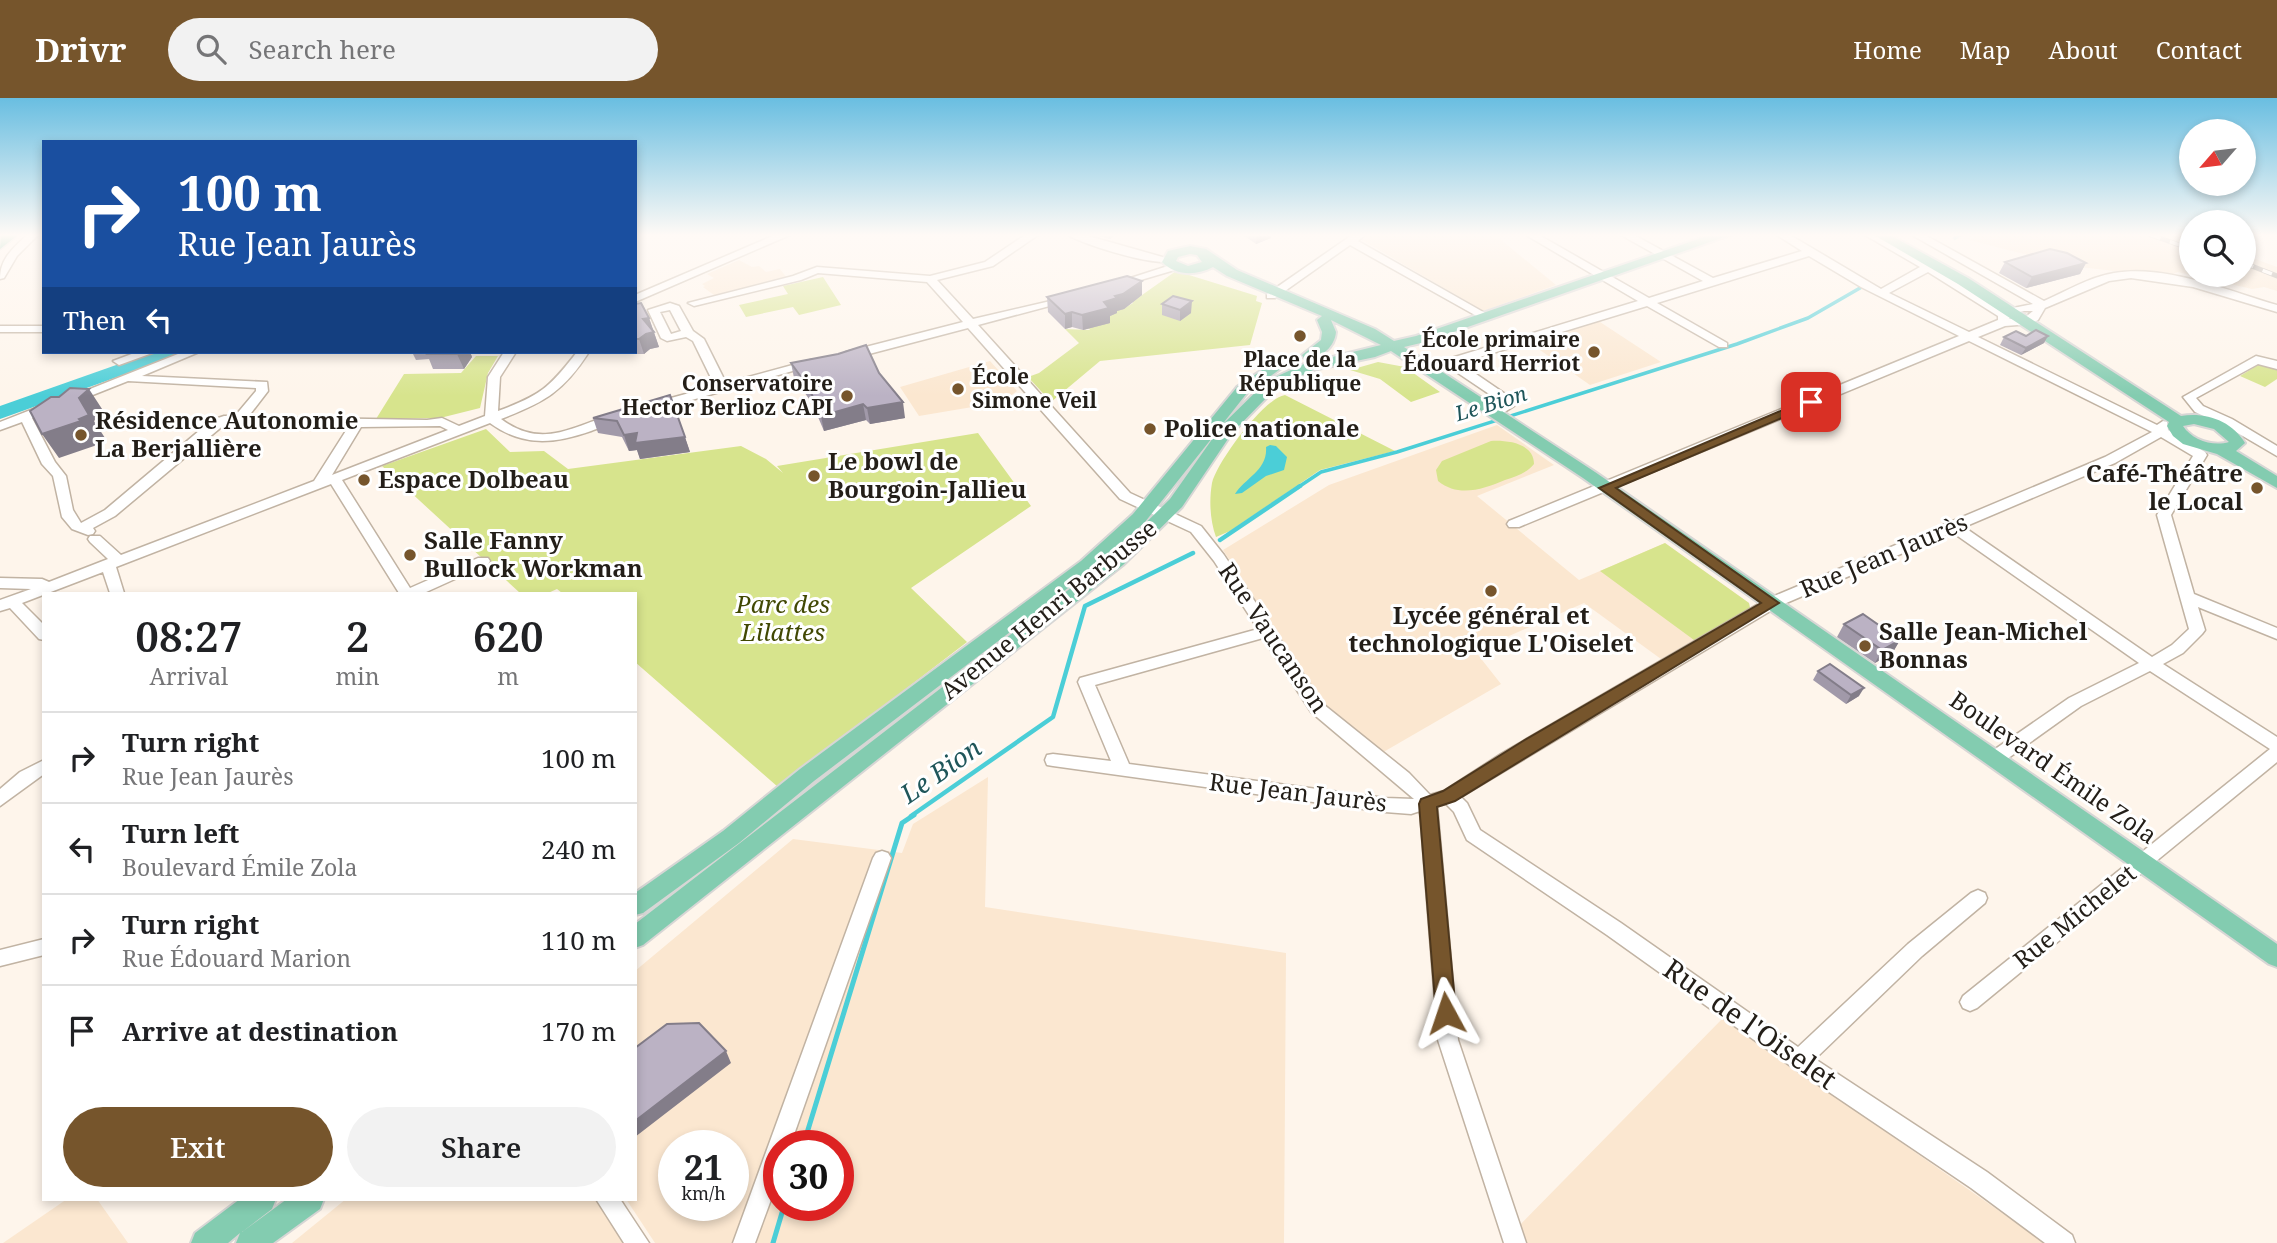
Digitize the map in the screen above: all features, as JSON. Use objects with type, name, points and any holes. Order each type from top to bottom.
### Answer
[{"type":"main road","points":[[1259,288],[1370,332],[1507,419]]},
{"type":"main road","points":[[1263,288],[1363,337],[1418,352],[1445,364],[1507,419]]},
{"type":"main road","points":[[1393,345],[1420,339],[1570,288]]},
{"type":"main road","points":[[1971,288],[2009,314],[2037,313],[2199,445],[2219,449],[2274,477]]},
{"type":"main road","points":[[1976,288],[2009,314]]},
{"type":"main road","points":[[1309,355],[1324,347],[1330,336],[1330,328],[1324,320]]},
{"type":"main road","name":"Avenue Henri Barbusse","points":[[637,936],[1110,567],[1156,511],[1242,390],[1274,367],[1309,355],[1353,346],[1393,345]]},
{"type":"main road","name":"Avenue Henri Barbusse","points":[[637,905],[732,837],[807,775],[1156,511],[1176,503],[1226,430],[1272,384],[1309,367],[1370,355],[1393,345]]},
{"type":"main road","name":"Boulevard Émile Zola","points":[[1507,419],[2143,863],[2274,951]]},
{"type":"main road","points":[[2175,427],[2224,428],[2234,436],[2236,443],[2274,477]]},
{"type":"main road","points":[[2219,449],[2231,448],[2236,443]]},
{"type":"main road","points":[[205,1243],[259,1201]]},
{"type":"main road","points":[[250,1243],[307,1201]]},
{"type":"street","points":[[637,298],[660,288]]},
{"type":"street","points":[[694,303],[754,288]]},
{"type":"street","name":"Rue Vaucanson","points":[[939,288],[1125,496],[1196,529],[1219,558],[1317,708],[1333,725],[1416,789],[1428,804]]},
{"type":"street","points":[[1274,294],[1282,288]]},
{"type":"street","points":[[1439,288],[1486,317]]},
{"type":"street","points":[[1624,288],[1723,345]]},
{"type":"street","points":[[1445,364],[1691,288]]},
{"type":"street","points":[[1871,288],[2138,419],[2175,427],[2200,454],[2164,515],[2197,630],[2192,639],[2086,695],[1994,759]]},
{"type":"street","points":[[1881,293],[1889,288]]},
{"type":"street","points":[[1965,288],[2009,314]]},
{"type":"street","points":[[1999,288],[2037,313],[2087,288]]},
{"type":"street","points":[[2203,288],[2277,309]]},
{"type":"street","points":[[491,418],[505,431],[528,440],[554,438],[722,387],[1079,295]]},
{"type":"street","points":[[637,305],[656,316]]},
{"type":"street","points":[[688,333],[667,338],[653,310],[670,306],[675,308],[688,333],[698,339],[722,387]]},
{"type":"street","points":[[1514,524],[1969,336],[2009,314]]},
{"type":"street","points":[[0,329],[42,329]]},
{"type":"street","points":[[120,361],[143,354]]},
{"type":"street","points":[[0,426],[188,354]]},
{"type":"street","points":[[491,418],[494,377],[509,354]]},
{"type":"street","points":[[42,633],[6,603],[534,402],[558,385],[581,354]]},
{"type":"street","points":[[2277,365],[2256,360],[2189,397],[2199,409],[2228,422],[2277,452]]},
{"type":"street","points":[[124,379],[263,385],[262,391],[240,419]]},
{"type":"street","points":[[25,416],[49,464],[56,468],[62,480],[61,489],[75,526],[89,533],[114,563],[117,592]]},
{"type":"street","points":[[89,533],[216,423],[240,419],[442,422],[459,431]]},
{"type":"street","points":[[319,484],[357,422]]},
{"type":"street","name":"Rue Jean Jaurès","points":[[1053,760],[1385,806],[1411,807],[1428,804],[1449,796],[1530,745],[1772,603],[2110,460],[2175,427]]},
{"type":"street","points":[[334,479],[367,529],[371,543],[405,592]]},
{"type":"street","points":[[1954,527],[2151,663],[2277,745]]},
{"type":"street","points":[[414,592],[484,561]]},
{"type":"street","points":[[0,583],[43,583],[46,588]]},
{"type":"street","points":[[2189,598],[2277,634]]},
{"type":"street","points":[[1124,771],[1086,682],[1266,632]]},
{"type":"street","name":"Rue Michelet","points":[[1970,1002],[2277,752]]},
{"type":"street","points":[[0,799],[42,767]]},
{"type":"street","name":"Rue de l'Oiselet","points":[[1449,796],[1461,808],[1473,835],[1614,929],[1798,1060],[1979,1180],[2064,1243]]},
{"type":"street","points":[[1428,804],[1448,1040],[1515,1243]]},
{"type":"street","points":[[785,1130],[882,858]]},
{"type":"street","points":[[1798,1060],[1915,950],[1978,898]]},
{"type":"street","points":[[0,958],[42,948]]},
{"type":"street","points":[[744,1243],[763,1191]]},
{"type":"street","points":[[608,1201],[638,1243]]},
{"type":"shaded area","points":[[705,288],[742,288],[714,295]]},
{"type":"shaded area","points":[[1445,288],[1546,288],[1483,311]]},
{"type":"shaded area","name":"École primaire Édouard Herriot","points":[[1597,320],[1661,362],[1590,385],[1527,341]]},
{"type":"shaded area","name":"École Simone Veil","points":[[990,361],[1017,391],[1002,402],[919,416],[900,387]]},
{"type":"shaded area","name":"Lycée général et technologique L'Oiselet","points":[[1497,425],[1554,465],[1477,496],[1579,580],[1665,543],[1749,603],[1750,608],[1661,659],[1584,603],[1475,651],[1501,684],[1380,754],[1333,713],[1313,688],[1223,550],[1329,485]]},
{"type":"shaded area","points":[[988,777],[985,907],[1286,953],[1284,1243],[655,1243],[627,1201],[637,1201],[637,969],[793,839],[902,853],[913,824]]},
{"type":"shaded area","points":[[1723,1018],[2045,1243],[1515,1243],[1511,1234]]},
{"type":"shaded area","points":[[64,1201],[98,1201],[128,1243],[3,1243]]},
{"type":"shaded area","points":[[344,1201],[624,1201],[639,1243],[292,1243]]},
{"type":"green space","points":[[785,288],[830,288],[841,305],[799,315],[793,307],[746,317],[739,305],[788,294]]},
{"type":"green space","points":[[1151,288],[1232,288],[1257,296],[1256,301],[1262,303],[1250,345],[1100,361],[1051,402],[1028,377],[1039,373],[1079,343],[1065,329],[1090,330],[1084,322],[1128,306]]},
{"type":"green space","points":[[476,356],[498,356],[488,373],[480,408],[440,418],[376,419],[404,374],[461,373]]},
{"type":"green space","points":[[1378,362],[1405,367],[1440,392],[1411,402],[1380,379],[1350,370]]},
{"type":"green space","points":[[2263,362],[2277,367],[2277,379],[2265,387],[2240,376]]},
{"type":"green space","points":[[1285,395],[1395,451],[1320,470],[1230,531],[1216,537],[1210,503],[1216,473],[1254,419],[1265,407]]},
{"type":"green space","name":"Parc des Lilattes","points":[[486,429],[510,452],[544,451],[568,469],[741,446],[766,459],[783,473],[777,466],[978,433],[1031,506],[911,588],[967,642],[778,787],[637,664],[637,592],[561,592],[557,589],[550,592],[519,592],[382,466]]},
{"type":"green space","points":[[1491,441],[1505,441],[1525,448],[1533,457],[1534,464],[1521,474],[1480,489],[1463,491],[1438,481],[1436,470],[1442,461]]},
{"type":"green space","points":[[1665,543],[1749,603],[1750,608],[1694,640],[1600,571]]},
{"type":"water","points":[[1276,446],[1287,457],[1284,470],[1266,476],[1242,493],[1235,494],[1260,468],[1266,455],[1266,447]]},
{"type":"building","points":[[1080,288],[1131,288],[1115,296],[1117,298],[1104,302],[1109,308],[1082,315],[1072,312],[1065,314],[1047,297]]},
{"type":"building","points":[[1173,296],[1192,301],[1180,310],[1162,304]]},
{"type":"building","points":[[641,303],[649,318],[643,319],[654,332],[639,339],[637,339],[637,304]]},
{"type":"building","points":[[2036,330],[2048,336],[2026,348],[2004,337],[2016,331],[2026,336]]},
{"type":"building","name":"Conservatoire Hector Berlioz CAPI","points":[[866,345],[879,373],[903,402],[867,408],[863,404],[821,416],[809,388],[791,363],[838,354]]},
{"type":"building","points":[[70,388],[89,389],[79,398],[89,415],[79,419],[81,421],[42,434],[30,411],[51,397],[59,397]]},
{"type":"building","points":[[670,395],[685,437],[635,443],[637,433],[624,435],[617,421],[593,418]]},
{"type":"building","points":[[1863,614],[1900,640],[1882,650],[1844,624]]},
{"type":"building","points":[[1830,664],[1864,688],[1851,695],[1818,671]]},
{"type":"building","points":[[699,1023],[726,1051],[637,1119],[637,1046],[667,1024]]},
{"type":"waterway","name":"Le Bion","points":[[1300,486],[1321,472],[1397,452],[1737,344],[1808,318],[1859,288]]},
{"type":"waterway","points":[[0,413],[164,354]]},
{"type":"waterway","name":"Le Bion","points":[[1220,540],[1300,486]]},
{"type":"waterway","name":"Le Bion","points":[[911,816],[1053,717],[1085,606],[1193,553]]},
{"type":"waterway","name":"Le Bion","points":[[808,1130],[902,823],[914,815]]},
{"type":"waterway","name":"Le Bion","points":[[773,1243],[780,1221]]},
{"type":"place","name":"Place de la République","points":[[1300,336]]},
{"type":"place","name":"École primaire Édouard Herriot","points":[[1594,352]]},
{"type":"place","name":"École Simone Veil","points":[[958,389]]},
{"type":"place","name":"Conservatoire Hector Berlioz CAPI","points":[[847,396]]},
{"type":"place","name":"Police nationale","points":[[1150,429]]},
{"type":"place","name":"Résidence Autonomie La Berjallière","points":[[81,435]]},
{"type":"place","name":"Le bowl de Bourgoin-Jallieu","points":[[814,476]]},
{"type":"place","name":"Espace Dolbeau","points":[[364,480]]},
{"type":"place","name":"Café-Théâtre le Local","points":[[2257,488]]},
{"type":"place","name":"Salle Fanny Bullock Workman","points":[[410,555]]},
{"type":"place","name":"Lycée général et technologique L'Oiselet","points":[[1491,591]]},
{"type":"place","name":"Salle Jean-Michel Bonnas","points":[[1865,646]]},
{"type":"route","points":[[1446,1013],[1428,804],[1449,796],[1772,603],[1606,488],[1811,402]]}]
